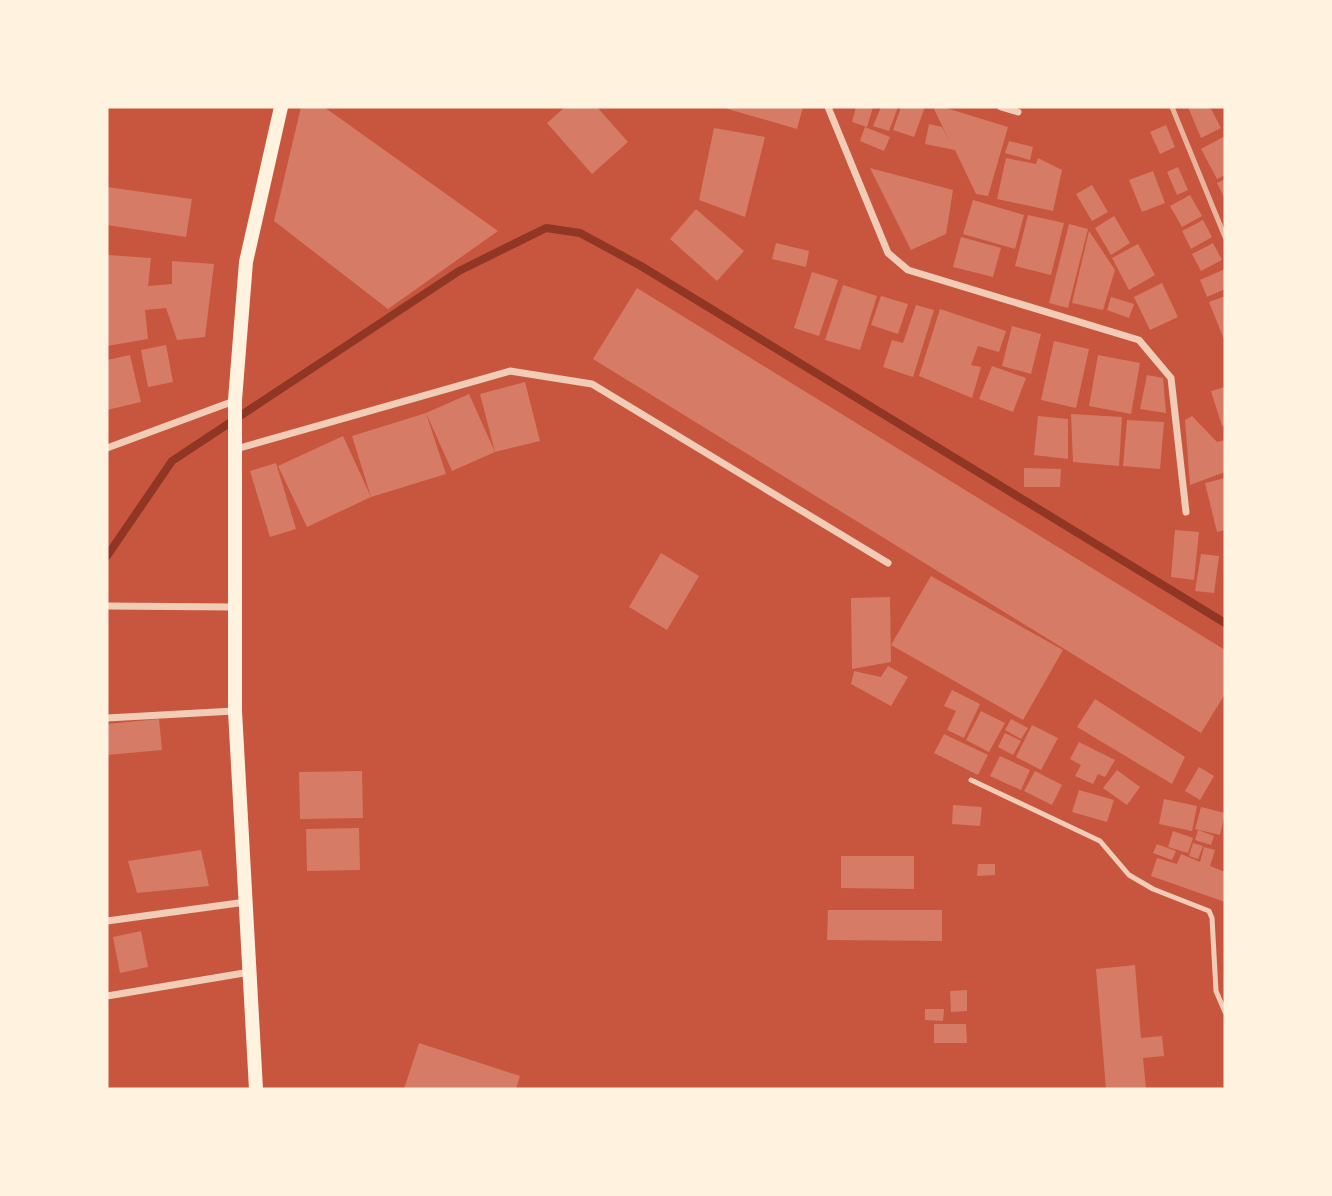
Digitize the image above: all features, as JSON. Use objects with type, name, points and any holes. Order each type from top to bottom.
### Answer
[{"type":"main road","points":[[256,1089],[235,711],[235,403],[246,262],[281,107]]},
{"type":"street","points":[[828,107],[888,253],[908,271],[1139,340],[1171,378],[1186,512]]},
{"type":"street","points":[[1001,107],[1018,112]]},
{"type":"street","points":[[235,449],[510,371],[592,384],[888,563]]},
{"type":"street","points":[[107,448],[235,403]]},
{"type":"street","points":[[107,606],[235,607]]},
{"type":"street","points":[[107,718],[235,711]]},
{"type":"street","points":[[107,921],[247,902]]},
{"type":"street","points":[[107,996],[251,972]]},
{"type":"lane","points":[[971,780],[1100,841],[1129,875],[1153,889],[1209,911],[1212,918],[1216,990],[1225,1012]]},
{"type":"building","points":[[301,107],[324,107],[498,231],[388,309],[274,221]]},
{"type":"building","points":[[565,107],[597,107],[628,142],[592,174],[547,123]]},
{"type":"building","points":[[721,107],[803,107],[797,129]]},
{"type":"building","points":[[856,107],[873,107],[867,127],[852,122]]},
{"type":"building","points":[[881,107],[898,107],[889,131],[873,126]]},
{"type":"building","points":[[901,107],[925,107],[914,137],[893,130]]},
{"type":"building","points":[[933,107],[943,107],[1008,127],[988,196],[976,194],[955,150],[925,144],[929,124],[942,127],[950,142]]},
{"type":"building","points":[[1188,107],[1210,107],[1221,128],[1201,138]]},
{"type":"building","points":[[1166,125],[1175,147],[1160,154],[1150,132]]},
{"type":"building","points":[[865,127],[890,137],[884,151],[860,141]]},
{"type":"building","points":[[714,128],[765,137],[745,217],[699,200]]},
{"type":"building","points":[[1225,136],[1225,175],[1217,179],[1201,149]]},
{"type":"building","points":[[1009,141],[1033,147],[1030,160],[1005,153]]},
{"type":"building","points":[[1006,158],[1036,164],[1038,158],[1062,170],[1053,211],[997,199]]},
{"type":"building","points":[[1178,167],[1188,190],[1177,195],[1167,172]]},
{"type":"building","points":[[870,168],[953,190],[946,234],[911,250]]},
{"type":"building","points":[[1153,171],[1165,203],[1142,212],[1129,180]]},
{"type":"building","points":[[1225,179],[1225,199],[1217,183]]},
{"type":"building","points":[[1092,185],[1108,212],[1092,221],[1076,194]]},
{"type":"building","points":[[107,187],[192,199],[186,237],[107,225]]},
{"type":"building","points":[[1190,195],[1202,216],[1182,227],[1170,206]]},
{"type":"building","points":[[973,200],[1024,215],[1015,249],[963,234]]},
{"type":"building","points":[[696,209],[744,251],[717,281],[670,239]]},
{"type":"building","points":[[1028,215],[1064,223],[1051,275],[1015,266]]},
{"type":"building","points":[[1114,216],[1130,243],[1111,255],[1095,228]]},
{"type":"building","points":[[1203,220],[1212,237],[1191,249],[1182,231]]},
{"type":"building","points":[[1069,224],[1088,229],[1068,308],[1049,303]]},
{"type":"building","points":[[1089,231],[1115,270],[1103,310],[1072,303]]},
{"type":"building","points":[[961,237],[1001,248],[993,277],[953,267]]},
{"type":"building","points":[[776,243],[809,251],[806,267],[772,259]]},
{"type":"building","points":[[1213,243],[1222,260],[1201,271],[1192,254]]},
{"type":"building","points":[[1138,244],[1155,275],[1129,290],[1112,258]]},
{"type":"building","points":[[108,255],[151,258],[148,286],[172,284],[172,261],[214,264],[205,337],[177,340],[166,308],[145,310],[148,339],[107,346]]},
{"type":"building","points":[[1225,269],[1225,289],[1207,297],[1200,280]]},
{"type":"building","points":[[812,272],[838,280],[819,336],[794,328]]},
{"type":"building","points":[[1162,283],[1178,317],[1150,330],[1134,297]]},
{"type":"building","points":[[843,285],[877,296],[860,350],[825,340]]},
{"type":"building","points":[[637,288],[1225,650],[1225,694],[1201,733],[593,359]]},
{"type":"building","points":[[881,296],[908,304],[898,334],[871,325]]},
{"type":"building","points":[[1225,296],[1225,342],[1209,302]]},
{"type":"building","points":[[1111,297],[1134,304],[1129,318],[1107,310]]},
{"type":"building","points":[[916,305],[934,310],[913,377],[883,367],[892,340],[903,343]]},
{"type":"building","points":[[940,309],[1006,331],[999,352],[978,346],[971,365],[981,367],[972,398],[919,376]]},
{"type":"building","points":[[1012,326],[1041,334],[1031,374],[1002,366]]},
{"type":"building","points":[[1054,341],[1089,349],[1076,408],[1041,400]]},
{"type":"building","points":[[166,345],[173,382],[148,387],[141,350]]},
{"type":"building","points":[[130,355],[141,402],[107,410],[107,360]]},
{"type":"building","points":[[1098,355],[1140,363],[1131,414],[1089,406]]},
{"type":"building","points":[[992,366],[1026,378],[1013,412],[979,399]]},
{"type":"building","points":[[1147,375],[1163,378],[1166,413],[1140,409]]},
{"type":"building","points":[[525,382],[540,441],[495,452],[480,394]]},
{"type":"building","points":[[1225,387],[1225,425],[1222,426],[1211,391]]},
{"type":"building","points":[[469,394],[495,452],[452,471],[426,413]]},
{"type":"building","points":[[426,413],[446,474],[371,497],[352,436]]},
{"type":"building","points":[[1071,414],[1122,417],[1119,466],[1073,462]]},
{"type":"building","points":[[1038,416],[1068,419],[1068,459],[1034,455]]},
{"type":"building","points":[[1192,416],[1217,442],[1225,440],[1225,472],[1190,485],[1185,420]]},
{"type":"building","points":[[1127,420],[1164,422],[1160,469],[1123,466]]},
{"type":"building","points":[[343,436],[371,497],[307,527],[278,466]]},
{"type":"building","points":[[276,463],[296,529],[270,537],[250,471]]},
{"type":"building","points":[[1024,468],[1061,469],[1060,487],[1024,487]]},
{"type":"building","points":[[1225,478],[1225,530],[1217,532],[1205,483]]},
{"type":"building","points":[[1175,530],[1199,532],[1194,580],[1171,577]]},
{"type":"building","points":[[661,553],[699,576],[667,630],[629,607]]},
{"type":"building","points":[[1201,554],[1219,556],[1214,593],[1195,591]]},
{"type":"building","points":[[931,576],[1063,650],[1023,720],[891,645]]},
{"type":"building","points":[[890,597],[891,662],[852,669],[851,598]]},
{"type":"building","points":[[888,666],[908,677],[891,706],[851,684],[854,671],[881,677]]},
{"type":"building","points":[[952,690],[980,704],[964,738],[947,730],[956,711],[944,706]]},
{"type":"building","points":[[1095,699],[1185,757],[1172,784],[1077,727]]},
{"type":"building","points":[[981,711],[1005,723],[989,752],[966,740]]},
{"type":"building","points":[[159,719],[162,750],[107,755],[107,724]]},
{"type":"building","points":[[1011,719],[1028,728],[1021,739],[1005,730]]},
{"type":"building","points":[[1032,725],[1058,738],[1041,770],[1016,757]]},
{"type":"building","points":[[1005,733],[1021,741],[1013,755],[998,747]]},
{"type":"building","points":[[944,734],[988,755],[978,775],[934,753]]},
{"type":"building","points":[[1079,742],[1115,760],[1105,777],[1098,774],[1093,784],[1075,776],[1081,765],[1070,759]]},
{"type":"building","points":[[1000,756],[1030,770],[1021,790],[990,776]]},
{"type":"building","points":[[1199,767],[1214,776],[1200,800],[1185,791]]},
{"type":"building","points":[[1117,770],[1140,787],[1127,805],[1103,788]]},
{"type":"building","points":[[362,771],[363,818],[300,819],[299,772]]},
{"type":"building","points":[[1035,771],[1062,785],[1052,805],[1024,791]]},
{"type":"building","points":[[1079,790],[1114,800],[1107,822],[1072,812]]},
{"type":"building","points":[[1164,799],[1197,806],[1192,831],[1159,824]]},
{"type":"building","points":[[953,805],[982,807],[980,826],[952,824]]},
{"type":"building","points":[[1201,807],[1225,813],[1220,835],[1195,829]]},
{"type":"building","points":[[359,828],[360,870],[307,871],[306,829]]},
{"type":"building","points":[[1198,830],[1214,836],[1211,845],[1195,840]]},
{"type":"building","points":[[1173,831],[1193,838],[1188,853],[1168,847]]},
{"type":"building","points":[[1193,843],[1203,846],[1198,859],[1189,856]]},
{"type":"building","points":[[1157,844],[1176,851],[1172,860],[1153,853]]},
{"type":"building","points":[[1204,847],[1215,850],[1210,866],[1225,872],[1225,902],[1151,876],[1157,858],[1177,864],[1181,854],[1200,862]]},
{"type":"building","points":[[201,850],[209,886],[137,893],[128,861]]},
{"type":"building","points":[[841,856],[914,856],[914,889],[841,888]]},
{"type":"building","points":[[978,864],[995,864],[995,875],[977,876]]},
{"type":"building","points":[[828,910],[942,910],[942,941],[827,940]]},
{"type":"building","points":[[141,931],[148,967],[120,973],[113,937]]},
{"type":"building","points":[[1135,965],[1141,1038],[1162,1036],[1164,1056],[1143,1058],[1146,1089],[1106,1089],[1096,969]]},
{"type":"building","points":[[967,990],[967,1011],[951,1012],[950,991]]},
{"type":"building","points":[[925,1009],[944,1009],[943,1021],[925,1020]]},
{"type":"building","points":[[934,1024],[966,1024],[967,1043],[934,1043]]},
{"type":"building","points":[[419,1043],[520,1076],[516,1089],[404,1089]]},
{"type":"waterway","points":[[107,556],[172,461],[459,271],[546,228],[580,233],[641,266],[1225,623]]},
{"type":"railway","points":[[1172,107],[1225,237]]}]
